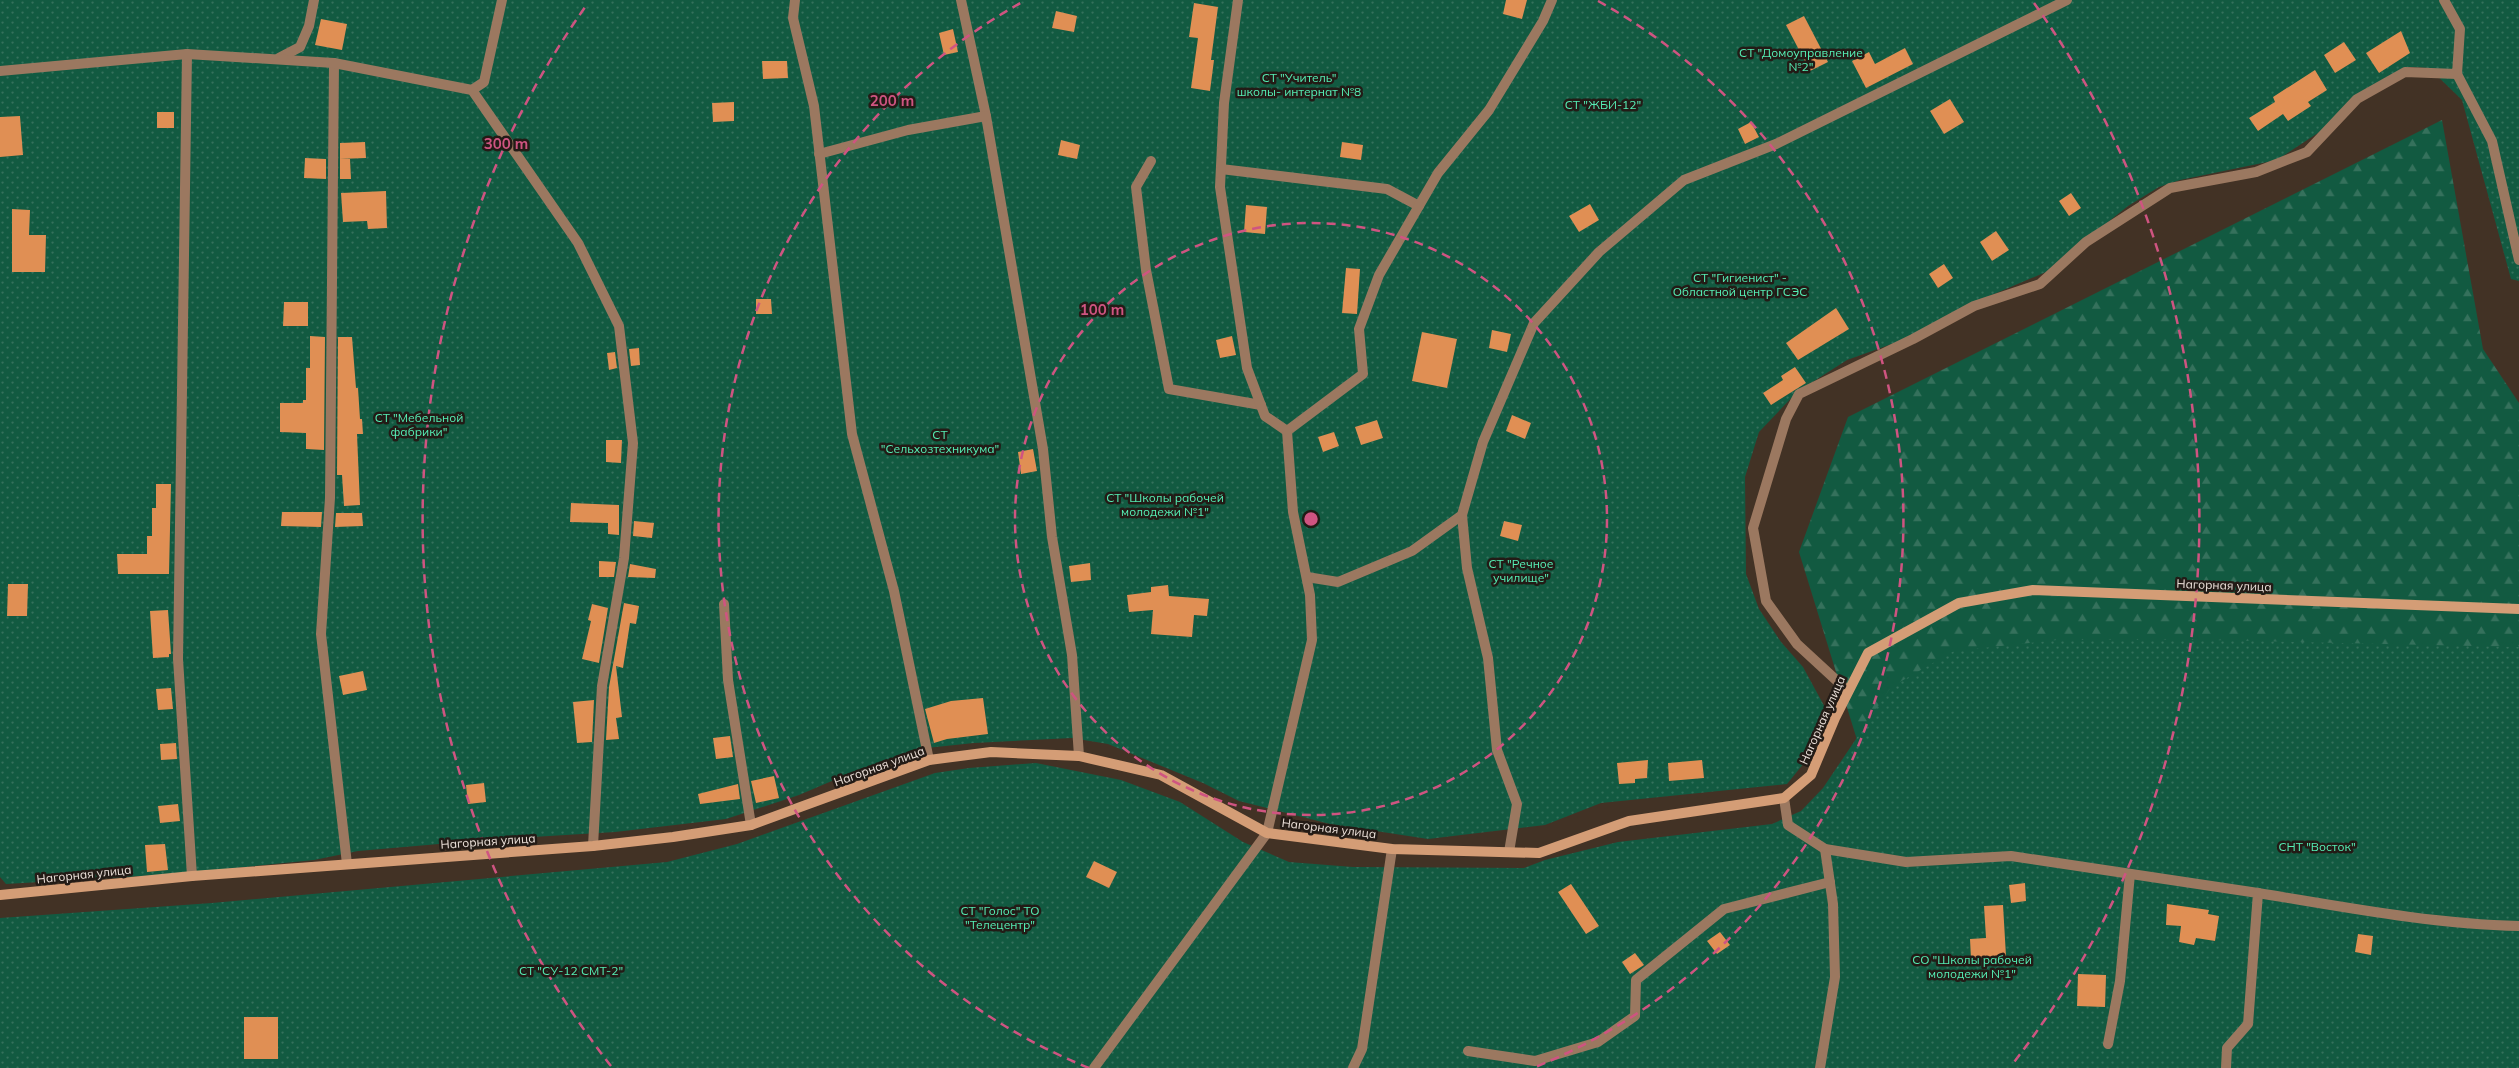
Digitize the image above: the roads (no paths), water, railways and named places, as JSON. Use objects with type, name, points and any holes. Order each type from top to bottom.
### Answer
[{"type":"street","points":[[278,59],[300,47],[309,26],[314,0]]},
{"type":"street","points":[[0,70],[187,54],[334,63],[472,90],[484,82],[502,0]]},
{"type":"street","points":[[795,0],[793,18],[814,106],[852,434],[894,591],[929,760]]},
{"type":"street","points":[[961,0],[986,116],[1043,449],[1052,538],[1072,655],[1079,756]]},
{"type":"street","points":[[1238,0],[1224,103],[1220,187],[1247,368],[1265,416],[1287,430]]},
{"type":"street","points":[[1287,430],[1363,374],[1360,329],[1379,275],[1438,173],[1488,110],[1543,21],[1552,0]]},
{"type":"street","points":[[1509,852],[1517,804],[1496,750],[1488,658],[1467,568],[1462,515],[1483,442],[1534,323],[1606,246],[1684,180],[1776,144],[2067,0]]},
{"type":"street","points":[[2444,0],[2460,29],[2456,74],[2492,141],[2519,260]]},
{"type":"street","points":[[187,54],[178,659],[192,876]]},
{"type":"street","points":[[334,63],[330,498],[321,634],[347,864]]},
{"type":"street","points":[[1848,692],[1797,644],[1766,601],[1753,528],[1786,419],[1799,394],[1913,339],[1974,306],[2040,284],[2086,242],[2170,188],[2256,172],[2308,152],[2357,99],[2405,72],[2456,74]]},
{"type":"street","points":[[472,90],[536,186],[578,243],[619,326],[633,443],[624,558],[602,686],[593,846]]},
{"type":"street","points":[[819,154],[908,130],[986,116]]},
{"type":"street","points":[[1151,161],[1136,187],[1146,270],[1169,389],[1261,405]]},
{"type":"street","points":[[1221,169],[1388,189],[1419,206]]},
{"type":"street","points":[[1094,1068],[1267,833],[1312,640],[1310,595],[1293,512],[1287,430]]},
{"type":"street","points":[[1306,577],[1338,582],[1412,551],[1462,515]]},
{"type":"street","name":"Нагорная улица","points":[[0,895],[192,876],[593,846],[751,825],[929,760],[992,752],[1079,756],[1161,775],[1267,833],[1392,849],[1539,852],[1629,821],[1784,798],[1811,776],[1848,692],[1868,653],[1959,603],[2033,590],[2519,609]]},
{"type":"street","points":[[724,604],[728,680],[751,825]]},
{"type":"street","points":[[1784,798],[1788,825],[1825,849],[1906,862],[2011,856],[2371,911],[2491,925],[2519,926]]},
{"type":"street","points":[[1353,1068],[1362,1050],[1392,849]]},
{"type":"street","points":[[1820,1068],[1835,977],[1830,882],[1825,849]]},
{"type":"street","points":[[2108,1044],[2120,981],[2130,874]]},
{"type":"street","points":[[1468,1051],[1535,1061],[1598,1042],[1635,1016],[1636,980],[1724,909],[1830,882]]},
{"type":"street","points":[[2226,1068],[2227,1048],[2248,1024],[2258,893]]},
{"type":"park label","name":"СТ \"Домоуправление №2\"","points":[[1801,59]]},
{"type":"park label","name":"СТ \"Учитель\" школы- интернат №8","points":[[1299,84]]},
{"type":"park label","name":"СТ \"ЖБИ-12\"","points":[[1603,104]]},
{"type":"park label","name":"СТ \"Гигиенист\" - Областной центр ГСЭС","points":[[1740,284]]},
{"type":"park label","name":"СТ \"Мебельной фабрики\"","points":[[419,424]]},
{"type":"park label","name":"СТ \"Сельхозтехникума\"","points":[[940,441]]},
{"type":"park label","name":"СТ \"Школы рабочей молодежи №1\"","points":[[1165,504]]},
{"type":"park label","name":"СТ \"Речное училище\"","points":[[1521,570]]},
{"type":"park label","name":"СНТ \"Восток\"","points":[[2317,846]]},
{"type":"park label","name":"СТ \"Голос\" ТО \"Телецентр\"","points":[[1000,917]]},
{"type":"park label","name":"СО \"Школы рабочей молодежи №1\"","points":[[1972,966]]},
{"type":"park label","name":"СТ \"СУ-12 СМТ-2\"","points":[[571,970]]}]
